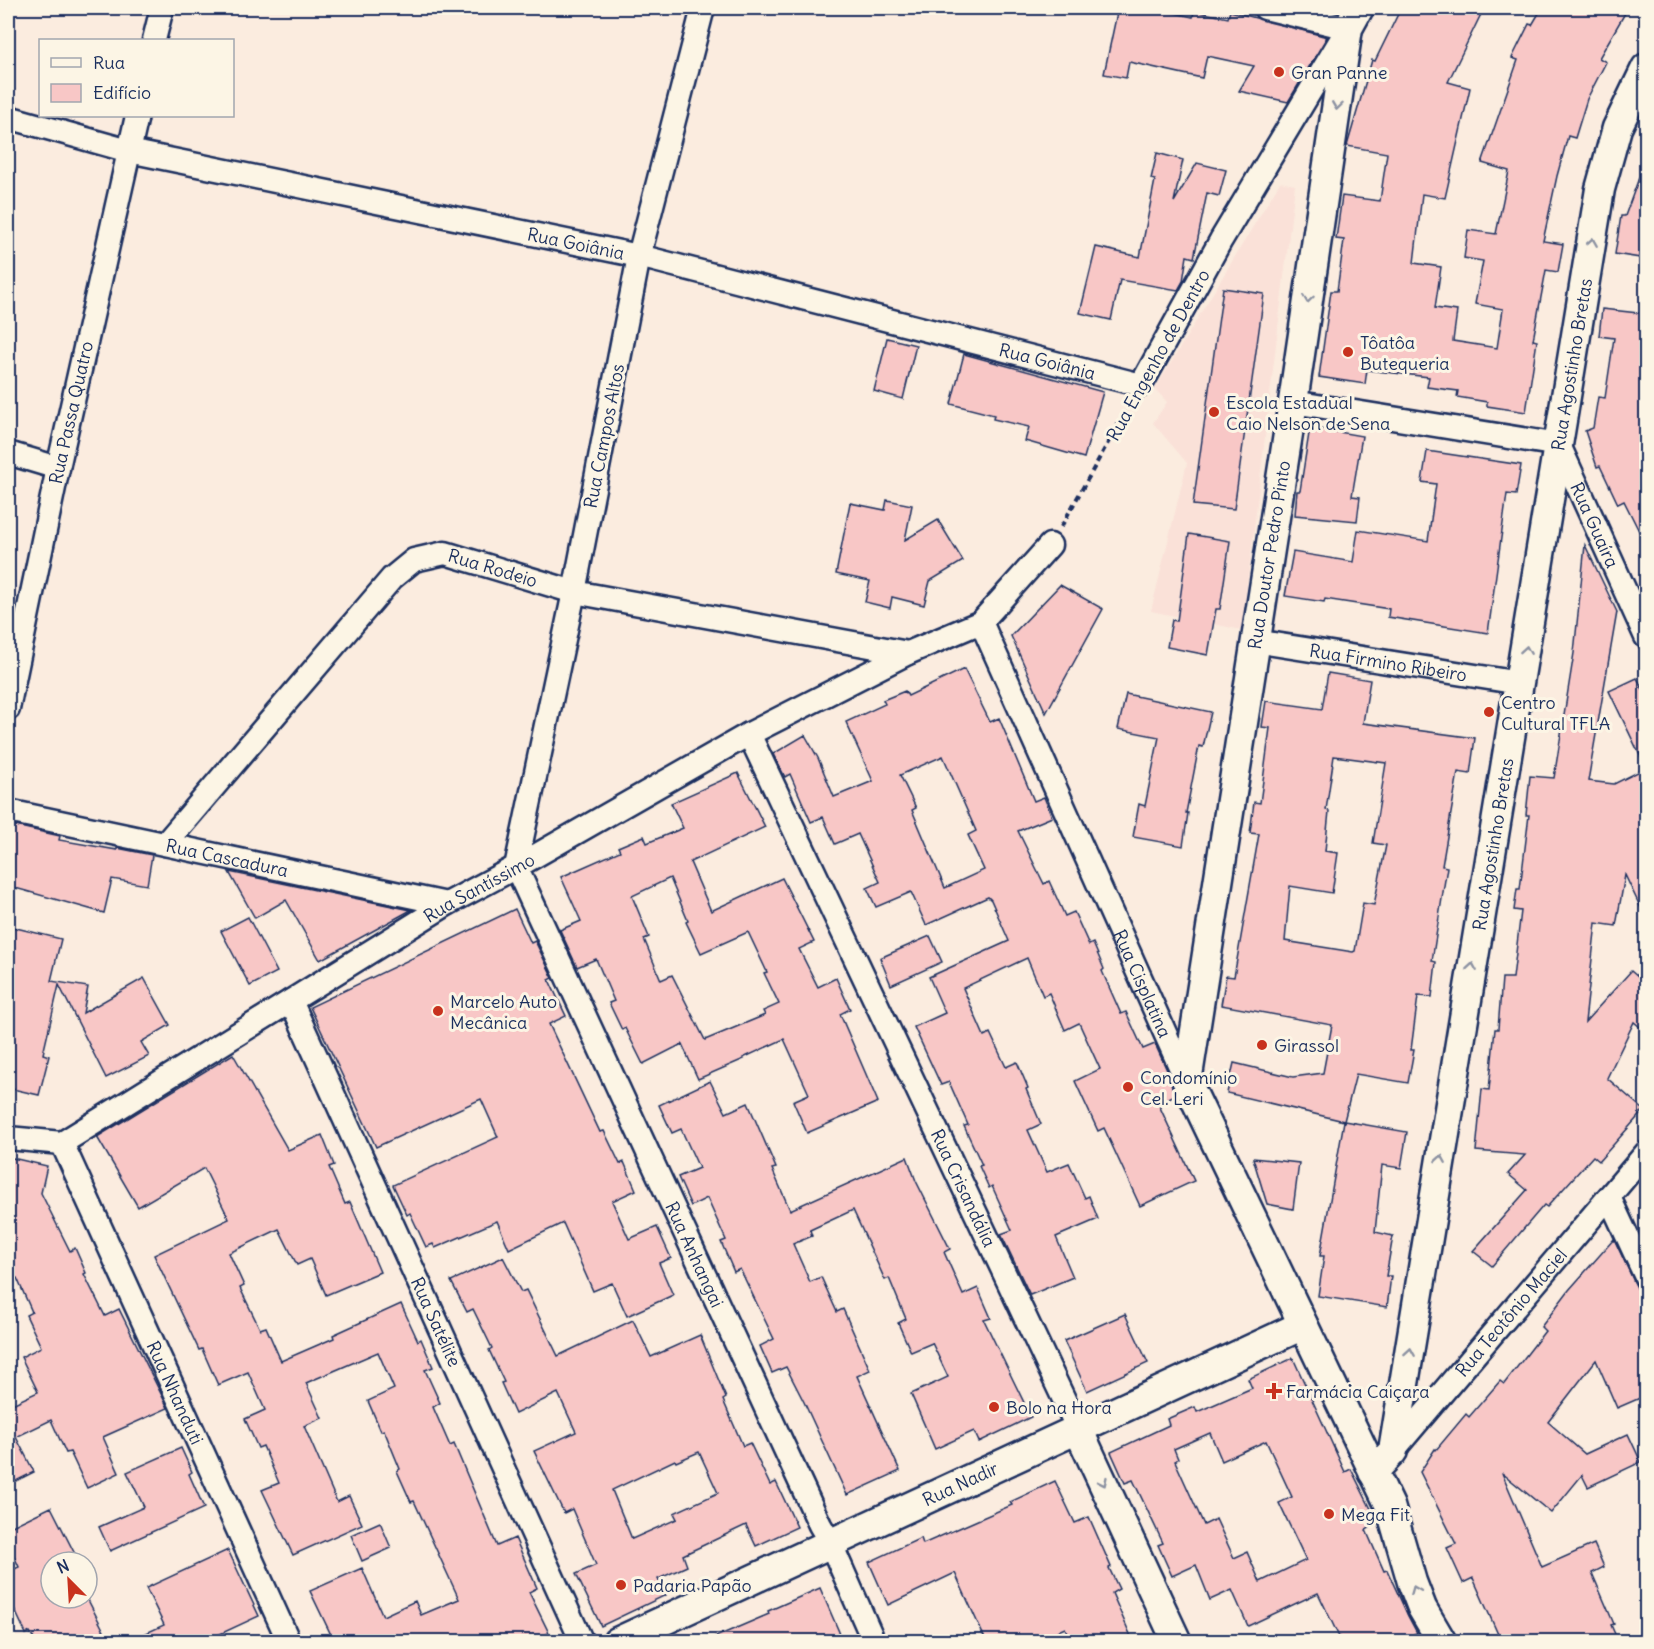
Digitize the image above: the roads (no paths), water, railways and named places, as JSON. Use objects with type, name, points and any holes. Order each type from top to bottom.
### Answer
[{"type":"street","points":[[154,39],[162,8]]},
{"type":"street","name":"Rua Campos Altos","points":[[516,867],[574,592],[639,256],[703,8]]},
{"type":"street","points":[[1265,8],[1354,18]]},
{"type":"street","name":"Rua Engenho de Dentro","points":[[1141,385],[1221,240],[1354,18]]},
{"type":"street","name":"Rua Doutor Pedro Pinto","points":[[1187,1082],[1354,18]]},
{"type":"street","name":"Rua Agostinho Bretas","points":[[1394,1451],[1600,189],[1617,128],[1647,68]]},
{"type":"street","name":"Rua Goiânia","points":[[8,117],[129,152],[639,256],[1141,385]]},
{"type":"street","name":"Rua Passa Quatro","points":[[8,709],[58,468],[137,117]]},
{"type":"street","points":[[1293,402],[1559,445]]},
{"type":"street","name":"Rua Guaíra","points":[[1559,445],[1647,637]]},
{"type":"street","points":[[8,453],[58,468]]},
{"type":"street","points":[[908,653],[981,622],[1050,545]]},
{"type":"street","name":"Rua Rodeio","points":[[165,844],[392,578],[414,560],[445,553],[574,592],[908,653]]},
{"type":"street","name":"Rua Cisplatina","points":[[981,622],[1187,1082],[1390,1506],[1422,1608],[1442,1641]]},
{"type":"street","name":"Rua Firmino Ribeiro","points":[[1256,641],[1520,683]]},
{"type":"street","name":"Rua Santíssimo","points":[[62,1143],[447,904],[749,734],[908,653]]},
{"type":"street","name":"Rua Crisandália","points":[[749,734],[1177,1641]]},
{"type":"street","name":"Rua Cascadura","points":[[8,811],[447,904]]},
{"type":"street","name":"Rua Anhangai","points":[[516,867],[874,1641]]},
{"type":"street","name":"Rua Satélite","points":[[291,1001],[582,1641]]},
{"type":"street","points":[[8,1138],[62,1143]]},
{"type":"street","name":"Rua Nhanduti","points":[[62,1143],[289,1641]]},
{"type":"street","name":"Rua Teotônio Maciel","points":[[1373,1472],[1394,1451],[1647,1153]]},
{"type":"street","points":[[1609,1197],[1647,1277]]},
{"type":"street","name":"Rua Nadir","points":[[617,1641],[1303,1325]]},
{"type":"place","name":"Gran Panne","points":[[1279,72]]},
{"type":"place","name":"Tôatôa Butequeria","points":[[1348,352]]},
{"type":"place","name":"Escola Estadual Caio Nelson de Sena","points":[[1214,412]]},
{"type":"place","name":"Centro Cultural TFLA","points":[[1489,712]]},
{"type":"place","name":"Marcelo Auto Mecânica","points":[[438,1011]]},
{"type":"place","name":"Girassol","points":[[1262,1045]]},
{"type":"place","name":"Condomínio Cel. Leri","points":[[1128,1087]]},
{"type":"place","name":"Farmácia Caiçara","points":[[1274,1391]]},
{"type":"place","name":"Bolo na Hora","points":[[994,1407]]},
{"type":"place","name":"Mega Fit","points":[[1329,1514]]},
{"type":"place","name":"Padaria Papão","points":[[621,1585]]}]
